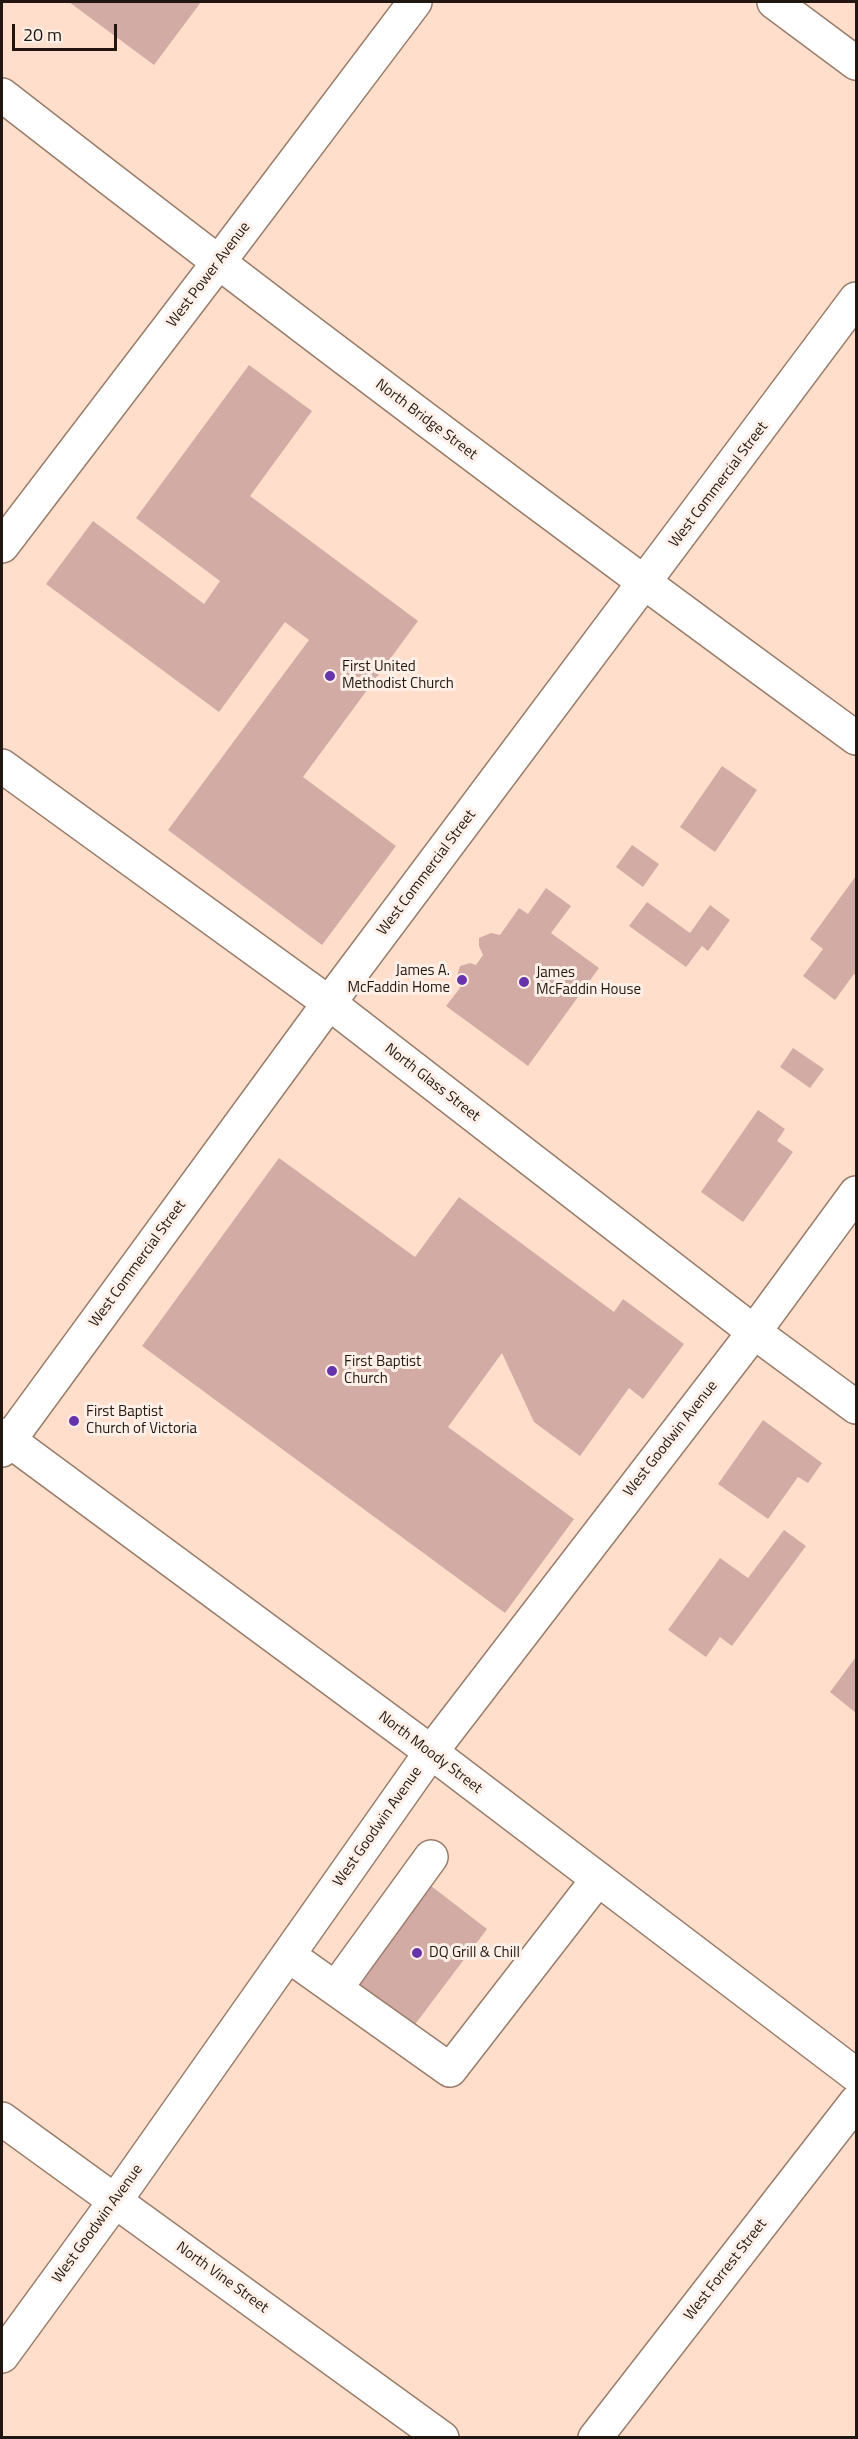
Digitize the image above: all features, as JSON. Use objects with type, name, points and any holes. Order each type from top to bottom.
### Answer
[{"type":"street","name":"West Power Avenue","points":[[2,546],[415,2]]},
{"type":"street","points":[[774,2],[856,63]]},
{"type":"street","name":"North Bridge Street","points":[[2,95],[218,263],[645,584],[856,738]]},
{"type":"street","name":"West Commercial Street","points":[[4,1442],[856,299]]},
{"type":"street","name":"North Glass Street","points":[[2,766],[329,1003],[754,1332],[856,1407]]},
{"type":"street","name":"West Goodwin Avenue","points":[[2,2356],[115,2201],[431,1752],[754,1332],[856,1193]]},
{"type":"street","name":"North Moody Street","points":[[4,1442],[431,1752],[856,2075]]},
{"type":"street","points":[[336,1988],[431,1857]]},
{"type":"street","points":[[288,1954],[450,2070],[598,1879]]},
{"type":"street","name":"West Forrest Street","points":[[595,2438],[856,2102]]},
{"type":"street","name":"North Vine Street","points":[[2,2119],[442,2438]]},
{"type":"building","points":[[69,2],[201,2],[154,65]]},
{"type":"building","name":"First United Methodist Church","points":[[249,365],[312,411],[250,496],[418,621],[303,777],[396,846],[322,945],[168,830],[309,640],[285,622],[219,712],[46,584],[93,521],[204,604],[220,581],[136,518]]},
{"type":"building","points":[[722,766],[757,790],[715,852],[680,827]]},
{"type":"building","points":[[632,845],[659,864],[643,887],[616,867]]},
{"type":"building","points":[[856,876],[856,976],[854,974],[835,1000],[803,976],[823,949],[810,939]]},
{"type":"building","name":"James McFaddin House","points":[[546,888],[571,906],[551,933],[599,968],[528,1066],[446,1006],[460,988],[457,976],[460,966],[470,963],[476,965],[483,955],[479,946],[479,938],[491,933],[500,935],[519,908],[528,914]]},
{"type":"building","points":[[647,902],[690,933],[710,905],[730,920],[708,951],[702,946],[686,967],[629,926]]},
{"type":"building","points":[[793,1048],[824,1069],[810,1088],[780,1067]]},
{"type":"building","points":[[758,1110],[785,1129],[777,1141],[793,1152],[743,1222],[701,1192]]},
{"type":"building","name":"First Baptist Church","points":[[279,1158],[415,1257],[459,1197],[614,1312],[623,1299],[684,1344],[643,1399],[629,1388],[580,1456],[534,1422],[502,1353],[448,1427],[574,1519],[505,1613],[142,1346]]},
{"type":"building","points":[[763,1420],[822,1463],[808,1483],[798,1477],[768,1519],[718,1484]]},
{"type":"building","points":[[784,1530],[806,1546],[732,1646],[720,1637],[706,1657],[668,1630],[720,1558],[748,1578]]},
{"type":"building","points":[[856,1657],[856,1713],[830,1692]]},
{"type":"building","name":"DQ Grill & Chill","points":[[422,1879],[487,1929],[413,2027],[347,1977]]},
{"type":"place","name":"First United Methodist Church","points":[[330,676]]},
{"type":"place","name":"James A. McFaddin Home","points":[[462,980]]},
{"type":"place","name":"James McFaddin House","points":[[524,982]]},
{"type":"place","name":"First Baptist Church","points":[[332,1371]]},
{"type":"place","name":"First Baptist Church of Victoria","points":[[74,1421]]},
{"type":"place","name":"DQ Grill & Chill","points":[[417,1953]]}]
